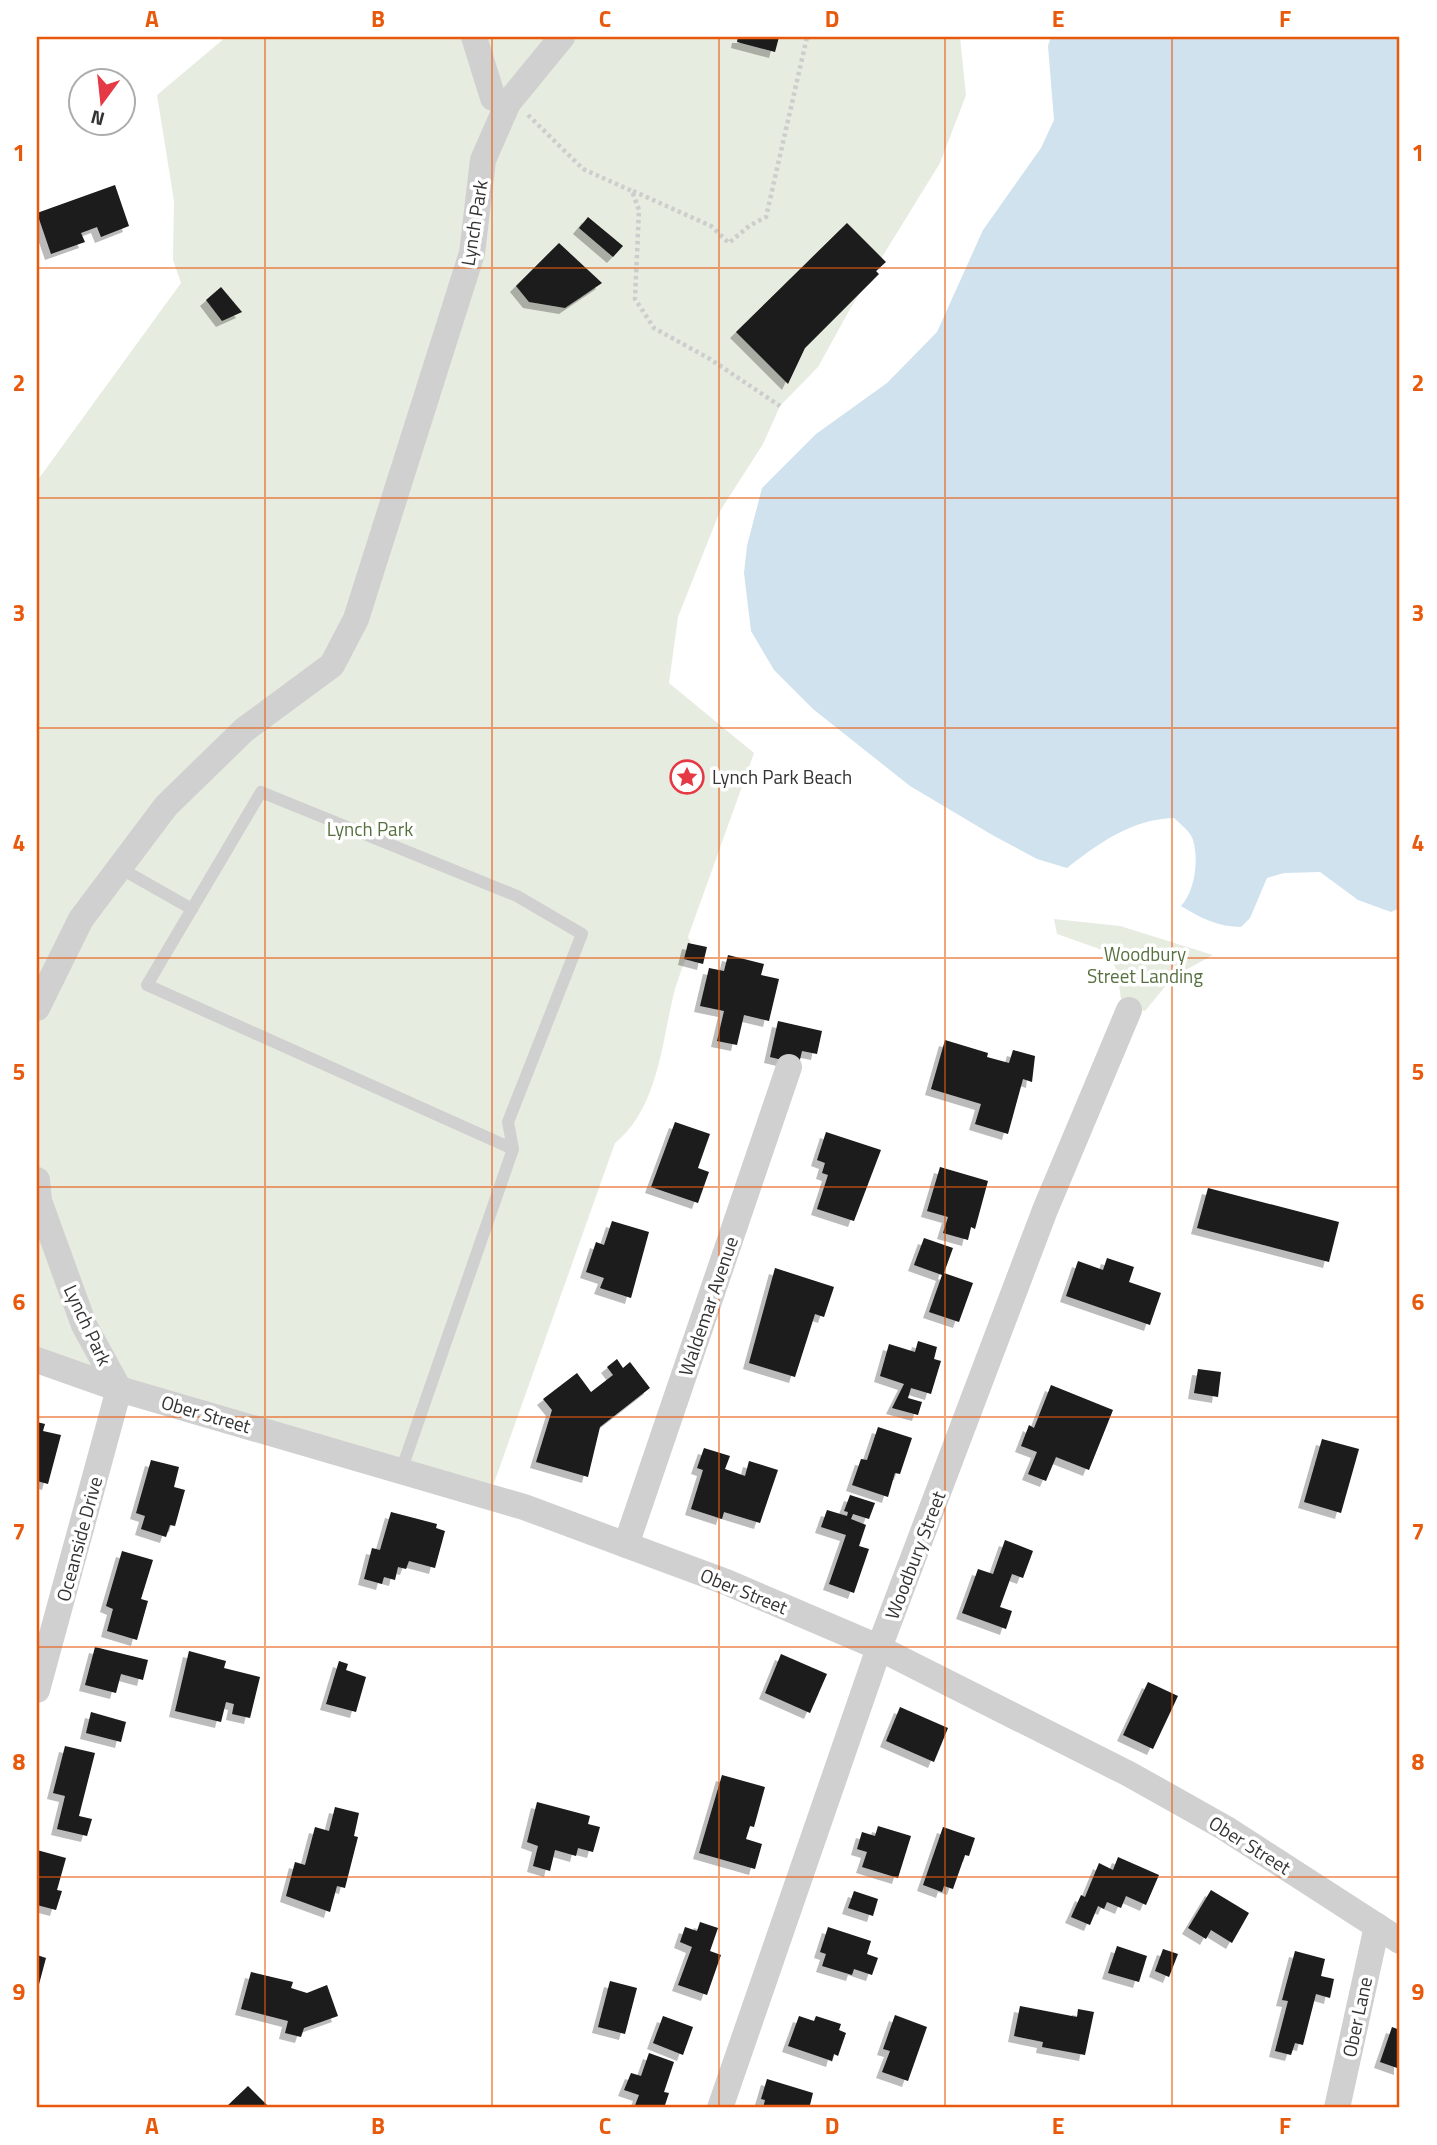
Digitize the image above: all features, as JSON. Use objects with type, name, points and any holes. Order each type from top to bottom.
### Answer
[{"type":"street","points":[[474,37],[493,98],[508,103]]},
{"type":"street","name":"Lynch Park","points":[[37,1008],[80,919],[166,806],[244,730],[332,665],[356,619],[472,253],[483,160],[508,103],[562,37]]},
{"type":"street","name":"Woodbury Street","points":[[720,2108],[879,1648],[1045,1210],[1129,1010]]},
{"type":"street","name":"Waldemar Avenue","points":[[626,1545],[789,1067]]},
{"type":"street","name":"Lynch Park","points":[[37,1180],[39,1200],[85,1325],[120,1389]]},
{"type":"street","name":"Ober Street","points":[[37,1360],[120,1389],[524,1507],[726,1582],[879,1648],[1140,1780],[1225,1828],[1400,1941]]},
{"type":"street","name":"Oceanside Drive","points":[[37,1690],[120,1389]]},
{"type":"street","name":"Ober Lane","points":[[1337,2108],[1377,1926]]},
{"type":"lane","points":[[401,1471],[513,1149],[508,1122],[582,934],[517,895],[261,792],[147,985],[513,1149]]},
{"type":"lane","points":[[118,867],[192,909]]},
{"type":"path","points":[[508,103],[537,120],[583,169],[712,226],[729,243],[748,226],[766,217],[807,37]]},
{"type":"path","points":[[632,191],[639,210],[635,299],[654,328],[710,359],[780,406]]},
{"type":"green space","name":"Lynch Park","points":[[226,37],[960,37],[966,95],[940,163],[850,309],[818,367],[780,406],[763,444],[720,511],[678,617],[669,683],[754,753],[688,937],[691,943],[675,989],[650,1092],[630,1128],[615,1143],[489,1497],[37,1359],[37,481],[181,283],[173,260],[174,201],[157,95]]},
{"type":"green space","name":"Woodbury Street Landing","points":[[1054,919],[1120,926],[1213,955],[1173,977],[1145,1011],[1122,1006],[1117,971],[1108,952],[1057,934]]},
{"type":"water","points":[[1051,37],[1400,37],[1400,908],[1391,912],[1358,900],[1320,872],[1284,873],[1267,878],[1250,918],[1241,927],[1217,924],[1203,918],[1181,906],[1193,884],[1196,857],[1192,837],[1174,818],[1144,823],[1117,834],[1067,868],[1037,859],[910,786],[813,709],[774,670],[751,631],[744,573],[747,546],[762,488],[816,434],[887,383],[937,332],[983,230],[1041,148],[1054,120],[1048,46]]},
{"type":"building","points":[[738,37],[779,37],[775,52],[737,42]]},
{"type":"building","points":[[115,185],[129,226],[101,237],[97,227],[81,233],[85,242],[51,254],[37,213]]},
{"type":"building","points":[[588,217],[623,246],[613,257],[579,228]]},
{"type":"building","points":[[847,223],[886,262],[876,271],[879,274],[805,348],[788,384],[736,332]]},
{"type":"building","points":[[559,243],[602,283],[565,308],[529,302],[516,286]]},
{"type":"building","points":[[221,287],[242,312],[222,321],[206,300]]},
{"type":"building","points":[[688,943],[707,947],[703,964],[684,959]]},
{"type":"building","points":[[728,955],[764,964],[761,975],[779,979],[769,1021],[744,1015],[737,1045],[717,1041],[724,1011],[700,1006],[709,968],[724,971]]},
{"type":"building","points":[[778,1021],[822,1031],[817,1054],[802,1051],[799,1064],[770,1057]]},
{"type":"building","points":[[945,1040],[988,1053],[987,1057],[1009,1063],[1013,1050],[1035,1056],[1032,1082],[1023,1079],[1008,1134],[975,1124],[981,1104],[931,1089]]},
{"type":"building","points":[[675,1122],[710,1134],[698,1168],[709,1172],[698,1203],[651,1187]]},
{"type":"building","points":[[826,1132],[881,1150],[854,1221],[817,1209],[828,1175],[822,1173],[825,1163],[817,1160]]},
{"type":"building","points":[[940,1167],[988,1181],[975,1229],[971,1227],[968,1240],[943,1233],[948,1217],[927,1211]]},
{"type":"building","points":[[1208,1188],[1339,1222],[1329,1262],[1197,1228]]},
{"type":"building","points":[[612,1221],[649,1232],[631,1298],[600,1288],[604,1278],[586,1272],[596,1242],[604,1245]]},
{"type":"building","points":[[924,1238],[953,1248],[944,1273],[973,1283],[959,1322],[929,1312],[942,1275],[914,1265]]},
{"type":"building","points":[[1107,1258],[1134,1267],[1129,1282],[1161,1293],[1150,1325],[1066,1296],[1078,1261],[1103,1270]]},
{"type":"building","points":[[775,1268],[834,1287],[824,1317],[815,1314],[795,1377],[749,1363]]},
{"type":"building","points":[[918,1341],[937,1347],[934,1359],[941,1361],[931,1394],[911,1388],[908,1398],[922,1402],[918,1415],[892,1408],[904,1384],[880,1376],[889,1344],[915,1352]]},
{"type":"building","points":[[617,1359],[623,1368],[630,1362],[650,1388],[600,1427],[588,1477],[536,1462],[552,1410],[543,1399],[577,1373],[591,1392],[613,1375],[607,1367]]},
{"type":"building","points":[[1198,1369],[1221,1372],[1218,1397],[1194,1393]]},
{"type":"building","points":[[1051,1385],[1113,1410],[1089,1470],[1056,1457],[1046,1481],[1028,1474],[1037,1452],[1021,1446],[1029,1425],[1034,1428]]},
{"type":"building","points":[[37,1422],[45,1424],[43,1431],[61,1435],[48,1484],[37,1481]]},
{"type":"building","points":[[878,1427],[912,1438],[900,1474],[895,1473],[888,1497],[852,1485],[861,1459],[867,1460]]},
{"type":"building","points":[[1322,1439],[1359,1449],[1341,1513],[1304,1502]]},
{"type":"building","points":[[704,1448],[730,1456],[725,1469],[745,1476],[749,1461],[778,1470],[760,1523],[724,1512],[722,1519],[691,1509],[703,1470],[697,1468]]},
{"type":"building","points":[[151,1460],[179,1467],[174,1487],[185,1490],[175,1526],[170,1525],[166,1537],[141,1529],[145,1516],[136,1513]]},
{"type":"building","points":[[850,1495],[875,1503],[869,1519],[853,1514],[851,1519],[866,1525],[859,1546],[869,1549],[854,1593],[829,1584],[846,1535],[821,1527],[827,1510],[847,1516],[848,1512],[844,1511]]},
{"type":"building","points":[[391,1512],[437,1524],[436,1528],[445,1531],[435,1568],[409,1561],[406,1569],[398,1567],[395,1580],[384,1577],[382,1584],[364,1579],[372,1548],[380,1550]]},
{"type":"building","points":[[1005,1540],[1033,1551],[1023,1578],[1012,1574],[1000,1607],[1012,1611],[1006,1629],[962,1613],[978,1569],[993,1574]]},
{"type":"building","points":[[122,1551],[153,1560],[141,1599],[148,1601],[137,1640],[107,1631],[113,1609],[106,1606]]},
{"type":"building","points":[[95,1647],[148,1660],[143,1680],[121,1674],[116,1693],[85,1685]]},
{"type":"building","points":[[189,1651],[226,1661],[224,1668],[260,1677],[250,1718],[232,1714],[234,1704],[226,1702],[221,1722],[175,1711]]},
{"type":"building","points":[[781,1654],[827,1674],[810,1713],[765,1693]]},
{"type":"building","points":[[339,1661],[348,1664],[346,1670],[366,1677],[356,1712],[326,1704]]},
{"type":"building","points":[[1148,1682],[1178,1696],[1153,1749],[1123,1735]]},
{"type":"building","points":[[900,1707],[948,1728],[934,1762],[886,1741]]},
{"type":"building","points":[[91,1712],[126,1722],[121,1742],[86,1733]]},
{"type":"building","points":[[65,1746],[95,1753],[79,1816],[92,1819],[87,1836],[57,1829],[65,1796],[53,1793]]},
{"type":"building","points":[[722,1775],[765,1787],[754,1827],[750,1826],[746,1839],[762,1844],[755,1869],[699,1853]]},
{"type":"building","points":[[537,1802],[590,1816],[588,1824],[600,1827],[593,1852],[578,1848],[576,1856],[555,1850],[550,1871],[533,1866],[538,1846],[527,1842]]},
{"type":"building","points":[[335,1807],[359,1813],[354,1836],[358,1837],[345,1888],[337,1886],[330,1912],[286,1896],[295,1862],[305,1865],[315,1827],[329,1831]]},
{"type":"building","points":[[878,1826],[911,1836],[898,1878],[862,1867],[867,1852],[857,1849],[862,1832],[875,1836]]},
{"type":"building","points":[[943,1827],[975,1838],[969,1856],[965,1855],[953,1889],[944,1886],[942,1892],[923,1885]]},
{"type":"building","points":[[37,1850],[66,1858],[57,1890],[62,1891],[56,1910],[37,1905]]},
{"type":"building","points":[[1118,1857],[1159,1875],[1146,1905],[1126,1896],[1121,1908],[1107,1902],[1104,1909],[1098,1906],[1090,1925],[1071,1917],[1081,1895],[1085,1897],[1099,1863],[1113,1870]]},
{"type":"building","points":[[1211,1890],[1249,1913],[1232,1943],[1211,1930],[1206,1939],[1188,1928]]},
{"type":"building","points":[[854,1891],[878,1899],[873,1916],[848,1908]]},
{"type":"building","points":[[700,1922],[718,1928],[710,1951],[721,1955],[707,1995],[678,1985],[692,1947],[680,1942],[685,1927],[697,1931]]},
{"type":"building","points":[[828,1927],[871,1941],[867,1954],[878,1958],[872,1975],[854,1969],[852,1975],[822,1966],[826,1954],[820,1952]]},
{"type":"building","points":[[1117,1946],[1147,1956],[1139,1982],[1108,1973]]},
{"type":"building","points":[[1163,1949],[1178,1954],[1169,1977],[1155,1971]]},
{"type":"building","points":[[1295,1951],[1325,1959],[1321,1976],[1334,1979],[1330,1998],[1316,1994],[1303,2045],[1295,2043],[1291,2055],[1275,2051],[1288,2001],[1282,2000]]},
{"type":"building","points":[[37,1955],[46,1958],[38,1988],[37,1988]]},
{"type":"building","points":[[251,1972],[293,1982],[291,1988],[307,1993],[327,1985],[338,2016],[304,2028],[301,2037],[285,2033],[288,2021],[241,2009]]},
{"type":"building","points":[[610,1981],[637,1988],[625,2034],[598,2027]]},
{"type":"building","points":[[1020,2006],[1077,2017],[1078,2009],[1094,2012],[1085,2055],[1042,2047],[1043,2042],[1014,2036]]},
{"type":"building","points":[[895,2015],[927,2027],[908,2081],[882,2072],[890,2051],[883,2049]]},
{"type":"building","points":[[663,2016],[693,2027],[683,2055],[653,2043]]},
{"type":"building","points":[[799,2016],[814,2021],[816,2016],[841,2024],[839,2030],[846,2033],[838,2056],[834,2054],[832,2061],[788,2046]]},
{"type":"building","points":[[1392,2027],[1400,2030],[1400,2069],[1380,2062]]},
{"type":"building","points":[[649,2053],[674,2062],[664,2092],[669,2093],[664,2108],[634,2108],[639,2095],[624,2090],[631,2073],[641,2076]]},
{"type":"building","points":[[767,2079],[813,2093],[810,2105],[820,2108],[763,2108],[765,2100],[761,2099]]},
{"type":"building","points":[[248,2086],[270,2108],[225,2108]]},
{"type":"place","name":"Lynch Park Beach","points":[[687,777]]}]
